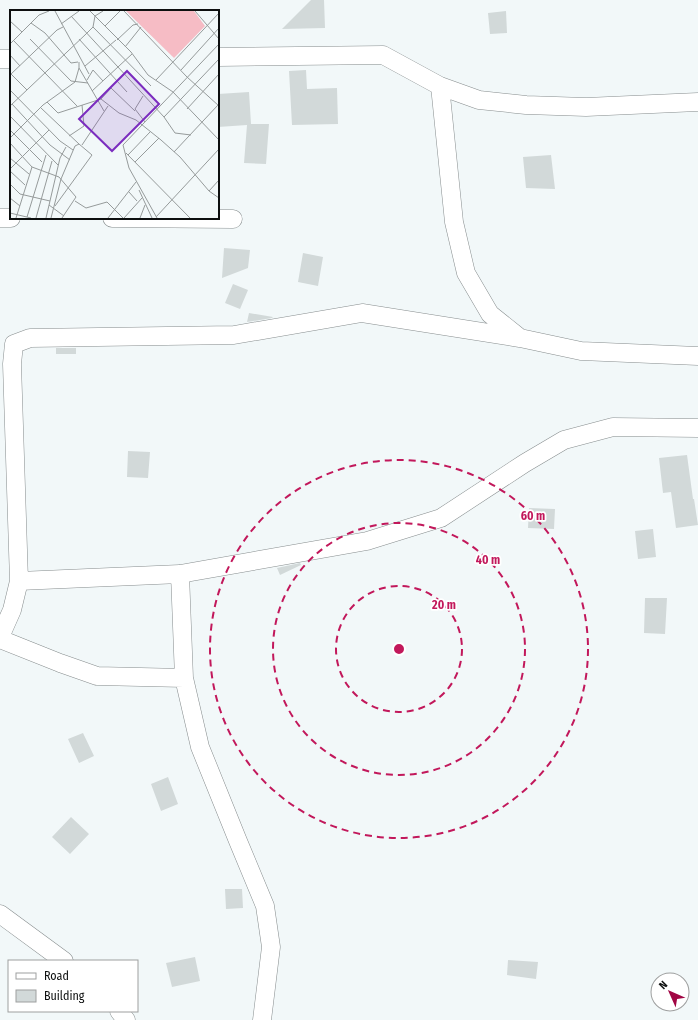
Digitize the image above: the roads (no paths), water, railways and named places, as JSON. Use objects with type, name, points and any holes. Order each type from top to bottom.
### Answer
[{"type":"street","points":[[219,57],[383,55],[440,86],[479,100],[526,105],[586,107],[698,102]]},
{"type":"street","points":[[0,60],[10,59]]},
{"type":"street","points":[[440,86],[454,222],[466,273],[490,314],[520,338]]},
{"type":"street","points":[[172,219],[233,220]]},
{"type":"street","points":[[184,678],[97,676],[60,663],[0,638],[12,610],[20,581],[12,364],[14,344],[30,338],[234,335],[362,313],[520,338],[581,351],[698,356]]},
{"type":"street","points":[[20,581],[180,574],[367,541],[441,518],[564,440],[613,427],[698,428]]},
{"type":"street","points":[[180,574],[184,678],[200,747],[265,906],[270,947],[262,1020]]},
{"type":"street","points":[[0,914],[63,960]]},
{"type":"street","points":[[120,1012],[126,1020]]}]
